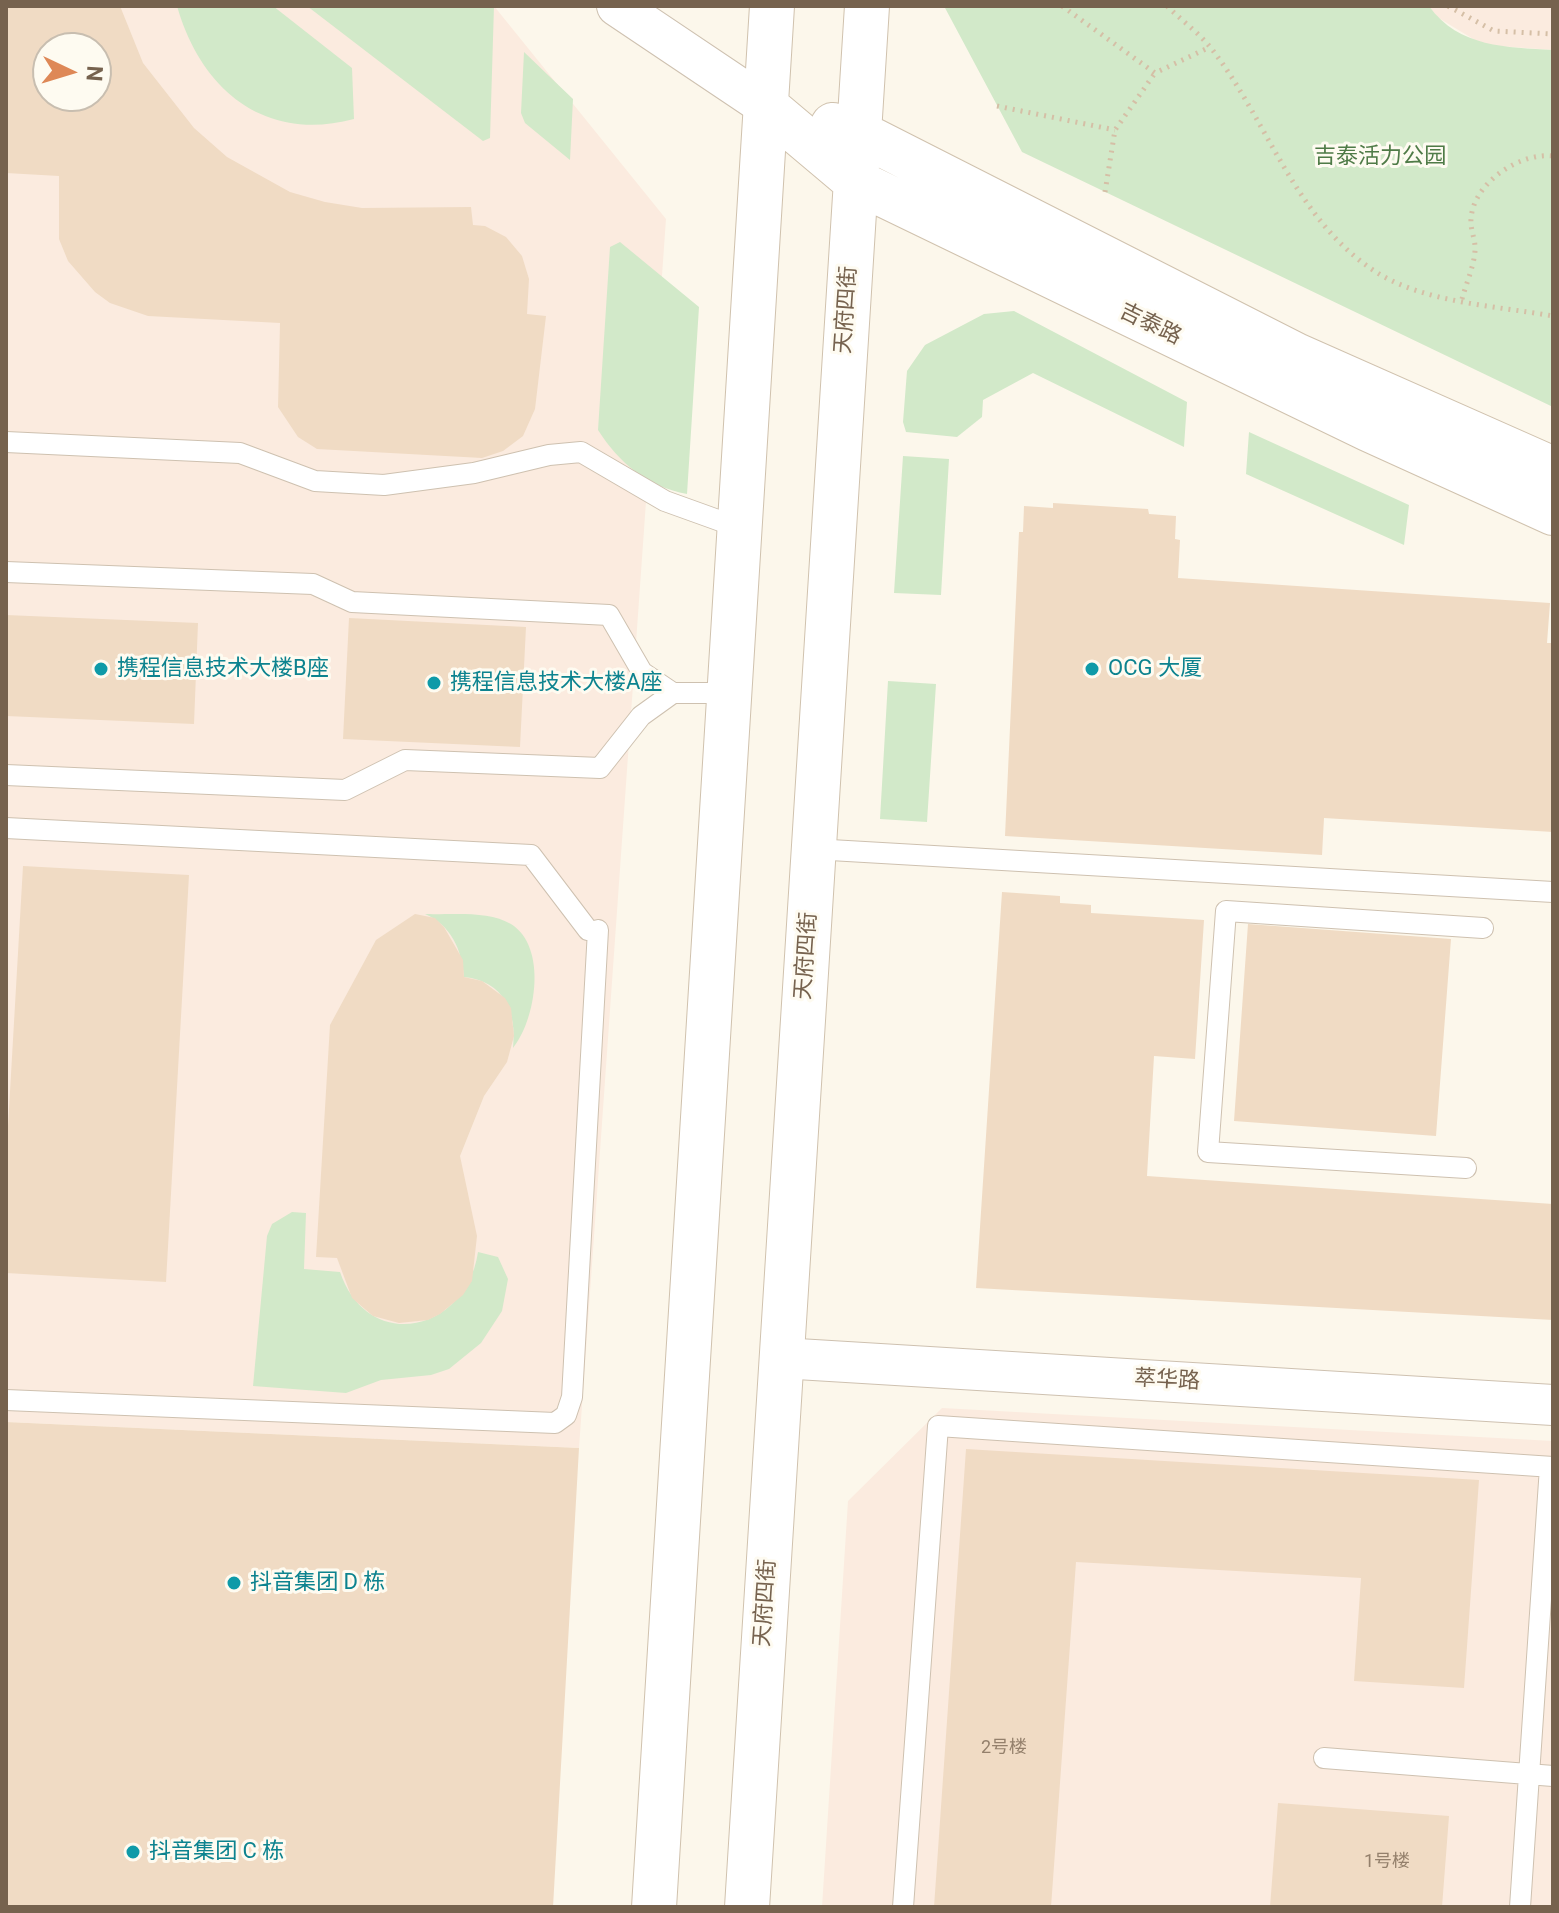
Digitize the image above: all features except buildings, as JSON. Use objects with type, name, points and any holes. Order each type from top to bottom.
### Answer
[{"type":"main road","points":[[654,1907],[772,6]]},
{"type":"main road","name":"天府四街","points":[[747,1907],[867,6]]},
{"type":"main road","name":"吉泰路","points":[[766,106],[859,133],[1296,355],[1553,469]]},
{"type":"main road","name":"吉泰路","points":[[766,106],[855,181],[1368,429],[1553,513]]},
{"type":"street","name":"吉泰路","points":[[617,6],[766,106]]},
{"type":"street","name":"萃华路","points":[[781,1358],[1553,1405]]},
{"type":"lane","points":[[6,442],[240,453],[315,481],[384,485],[474,473],[549,455],[581,452],[665,501],[740,528]]},
{"type":"lane","points":[[6,572],[313,584],[352,602],[609,615],[642,672],[673,693],[730,693]]},
{"type":"lane","points":[[6,775],[345,790],[405,760],[600,768],[641,716],[673,693]]},
{"type":"lane","points":[[6,828],[531,855],[593,930],[572,1397],[566,1415],[555,1423],[6,1400]]},
{"type":"lane","points":[[813,849],[1553,892]]},
{"type":"lane","points":[[1466,1168],[1208,1152],[1226,911],[1483,928]]},
{"type":"lane","points":[[903,1907],[938,1426],[1552,1467],[1520,1907]]},
{"type":"lane","points":[[1324,1758],[1553,1776]]},
{"type":"path","points":[[1062,6],[1155,73]]},
{"type":"path","points":[[1167,6],[1210,47],[1261,125],[1296,189],[1342,244],[1378,273],[1428,293],[1553,316]]},
{"type":"path","points":[[1448,6],[1494,31],[1553,34]]},
{"type":"path","points":[[1105,192],[1115,130],[1155,73],[1210,47]]},
{"type":"path","points":[[997,106],[1115,130]]},
{"type":"path","points":[[1462,299],[1475,250],[1470,218],[1481,192],[1502,171],[1528,157],[1553,156]]},
{"type":"shaded area","points":[[6,6],[494,6],[666,219],[579,1448],[6,1422]]},
{"type":"shaded area","points":[[1429,6],[1553,6],[1553,50],[1483,45],[1437,17]]},
{"type":"shaded area","points":[[942,1408],[1553,1441],[1553,1907],[822,1907],[848,1501]]},
{"type":"green space","points":[[177,6],[273,6],[352,68],[354,119],[322,124],[292,123],[265,116],[241,103],[220,85],[202,62]]},
{"type":"green space","points":[[307,6],[494,6],[490,138],[483,141]]},
{"type":"green space","name":"吉泰活力公园","points":[[944,6],[1429,6],[1441,20],[1469,38],[1501,46],[1553,50],[1553,407],[1022,152]]},
{"type":"green space","points":[[524,52],[573,99],[570,160],[525,123],[521,113]]},
{"type":"green space","points":[[620,242],[699,307],[687,494],[660,486],[636,472],[615,453],[598,430],[610,247]]},
{"type":"green space","points":[[1014,311],[1187,402],[1184,447],[1033,373],[983,400],[982,417],[957,437],[906,432],[903,422],[907,371],[925,345],[984,314]]},
{"type":"green space","points":[[1249,432],[1409,505],[1404,545],[1246,474]]},
{"type":"green space","points":[[903,456],[949,459],[941,595],[894,593]]},
{"type":"green space","points":[[888,681],[936,684],[927,822],[880,819]]},
{"type":"green space","points":[[425,914],[492,917],[511,924],[523,935],[534,966],[534,984],[528,1020],[513,1048],[513,1022],[505,1000],[489,985],[464,977],[454,940],[442,925]]},
{"type":"green space","points":[[292,1212],[306,1213],[304,1269],[340,1272],[353,1298],[372,1315],[393,1323],[415,1323],[436,1316],[455,1301],[470,1279],[478,1252],[498,1257],[508,1279],[502,1311],[481,1343],[449,1369],[431,1375],[381,1380],[346,1393],[253,1386],[267,1236],[272,1224]]},
{"type":"place","name":"携程信息技术大楼B座","points":[[101,669]]},
{"type":"place","name":"OCG 大厦","points":[[1092,669]]},
{"type":"place","name":"携程信息技术大楼A座","points":[[434,683]]},
{"type":"place","name":"抖音集团 D 栋","points":[[234,1583]]},
{"type":"place","name":"抖音集团 C 栋","points":[[133,1852]]}]
